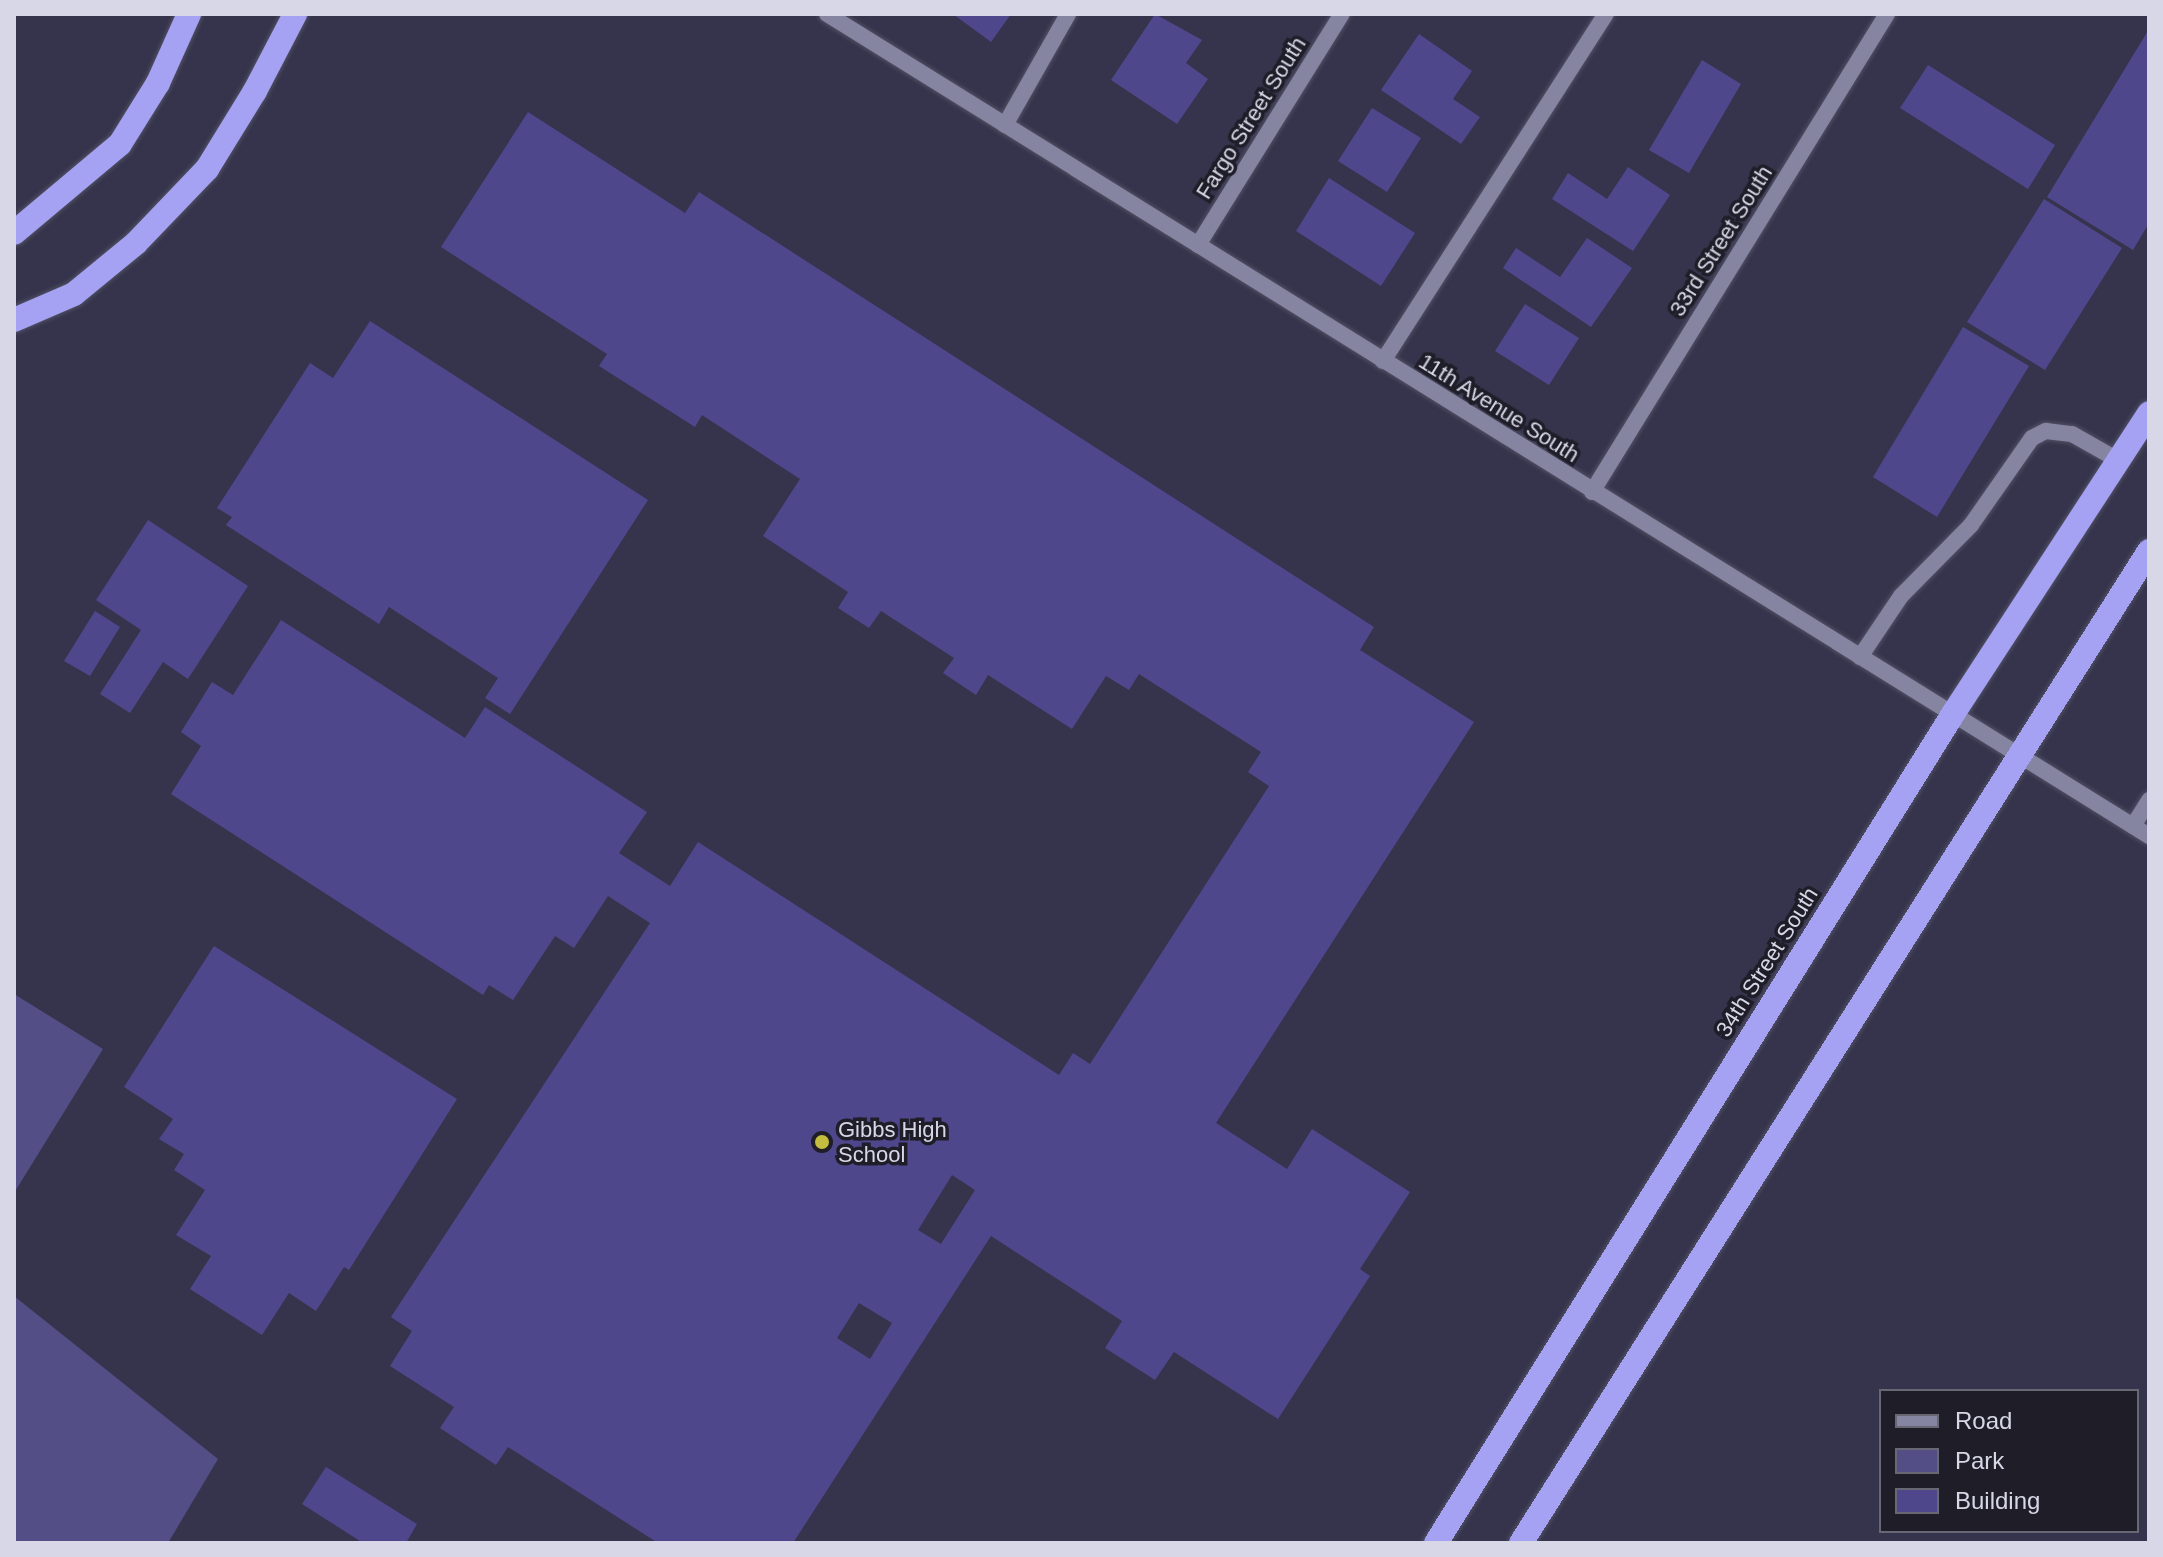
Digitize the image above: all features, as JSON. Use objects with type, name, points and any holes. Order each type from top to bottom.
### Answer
[{"type":"highway","points":[[14,233],[120,144],[158,83],[189,14]]},
{"type":"highway","points":[[14,320],[74,294],[136,243],[207,169],[255,91],[295,14]]},
{"type":"highway","name":"34th Street South","points":[[1436,1543],[1953,714],[2149,413]]},
{"type":"highway","points":[[1521,1543],[2017,754],[2149,551]]},
{"type":"street","name":"11th Avenue South","points":[[827,14],[2149,836]]},
{"type":"street","points":[[1005,125],[1068,14]]},
{"type":"street","name":"Fargo Street South","points":[[1198,245],[1342,14]]},
{"type":"street","points":[[1383,361],[1606,14]]},
{"type":"street","name":"33rd Street South","points":[[1592,492],[1887,14]]},
{"type":"street","points":[[1860,657],[1901,596],[1971,525],[2032,438],[2046,431],[2072,434],[2118,460]]},
{"type":"street","points":[[2133,826],[2149,800]]},
{"type":"green space","points":[[14,994],[103,1049],[14,1193]]},
{"type":"green space","points":[[14,1296],[218,1459],[168,1543],[14,1543]]},
{"type":"building","points":[[953,14],[1011,14],[991,42]]},
{"type":"building","points":[[1155,14],[1202,40],[1186,63],[1208,79],[1177,124],[1111,80]]},
{"type":"building","points":[[2149,29],[2149,223],[2133,250],[2047,197]]},
{"type":"building","points":[[1419,34],[1472,71],[1453,99],[1480,117],[1461,144],[1381,90]]},
{"type":"building","points":[[1702,60],[1741,84],[1689,173],[1649,150]]},
{"type":"building","points":[[1928,65],[2055,145],[2028,189],[1900,108]]},
{"type":"building","points":[[1372,108],[1421,138],[1387,192],[1338,161]]},
{"type":"building","points":[[528,112],[685,213],[699,192],[1374,627],[1360,650],[1474,722],[1216,1123],[1287,1169],[1312,1129],[1410,1192],[1360,1269],[1370,1276],[1278,1419],[1174,1352],[1155,1380],[1105,1348],[1122,1321],[991,1236],[793,1543],[658,1543],[508,1447],[496,1465],[440,1428],[454,1407],[390,1366],[412,1331],[391,1317],[650,923],[608,896],[574,948],[555,936],[513,1000],[489,985],[483,995],[171,794],[201,746],[181,732],[212,682],[233,695],[281,620],[465,738],[485,707],[647,812],[619,853],[670,886],[698,842],[1059,1075],[1073,1053],[1090,1064],[1269,786],[1248,772],[1261,752],[1139,674],[1129,690],[1106,676],[1072,729],[988,675],[976,695],[943,673],[954,658],[881,611],[869,628],[838,608],[848,592],[763,536],[800,479],[702,415],[695,427],[599,366],[607,354],[441,247]],"holes":[[[952,1175],[975,1190],[941,1244],[918,1230]],[[859,1303],[892,1323],[870,1359],[837,1338]]]},
{"type":"building","points":[[1628,167],[1670,195],[1633,251],[1552,199],[1568,173],[1607,199]]},
{"type":"building","points":[[1329,178],[1415,233],[1381,286],[1296,231]]},
{"type":"building","points":[[2044,199],[2122,248],[2045,370],[1967,322]]},
{"type":"building","points":[[1587,238],[1632,268],[1591,327],[1503,268],[1516,248],[1560,277]]},
{"type":"building","points":[[1525,304],[1579,338],[1549,385],[1495,351]]},
{"type":"building","points":[[370,321],[648,500],[510,714],[485,698],[498,678],[389,607],[379,624],[226,525],[232,517],[217,508],[310,363],[333,378]]},
{"type":"building","points":[[1963,327],[2029,366],[1937,517],[1873,477]]},
{"type":"building","points":[[148,520],[248,586],[188,679],[163,662],[130,713],[100,694],[141,630],[96,600]]},
{"type":"building","points":[[95,611],[120,627],[90,676],[64,661]]},
{"type":"building","points":[[214,946],[457,1099],[349,1270],[344,1267],[316,1311],[289,1293],[262,1335],[190,1289],[211,1256],[176,1235],[205,1190],[174,1170],[184,1154],[159,1139],[173,1119],[124,1087]]},
{"type":"building","points":[[326,1467],[417,1524],[406,1543],[363,1543],[302,1504]]},
{"type":"place","name":"Gibbs High School","points":[[822,1142]]}]
